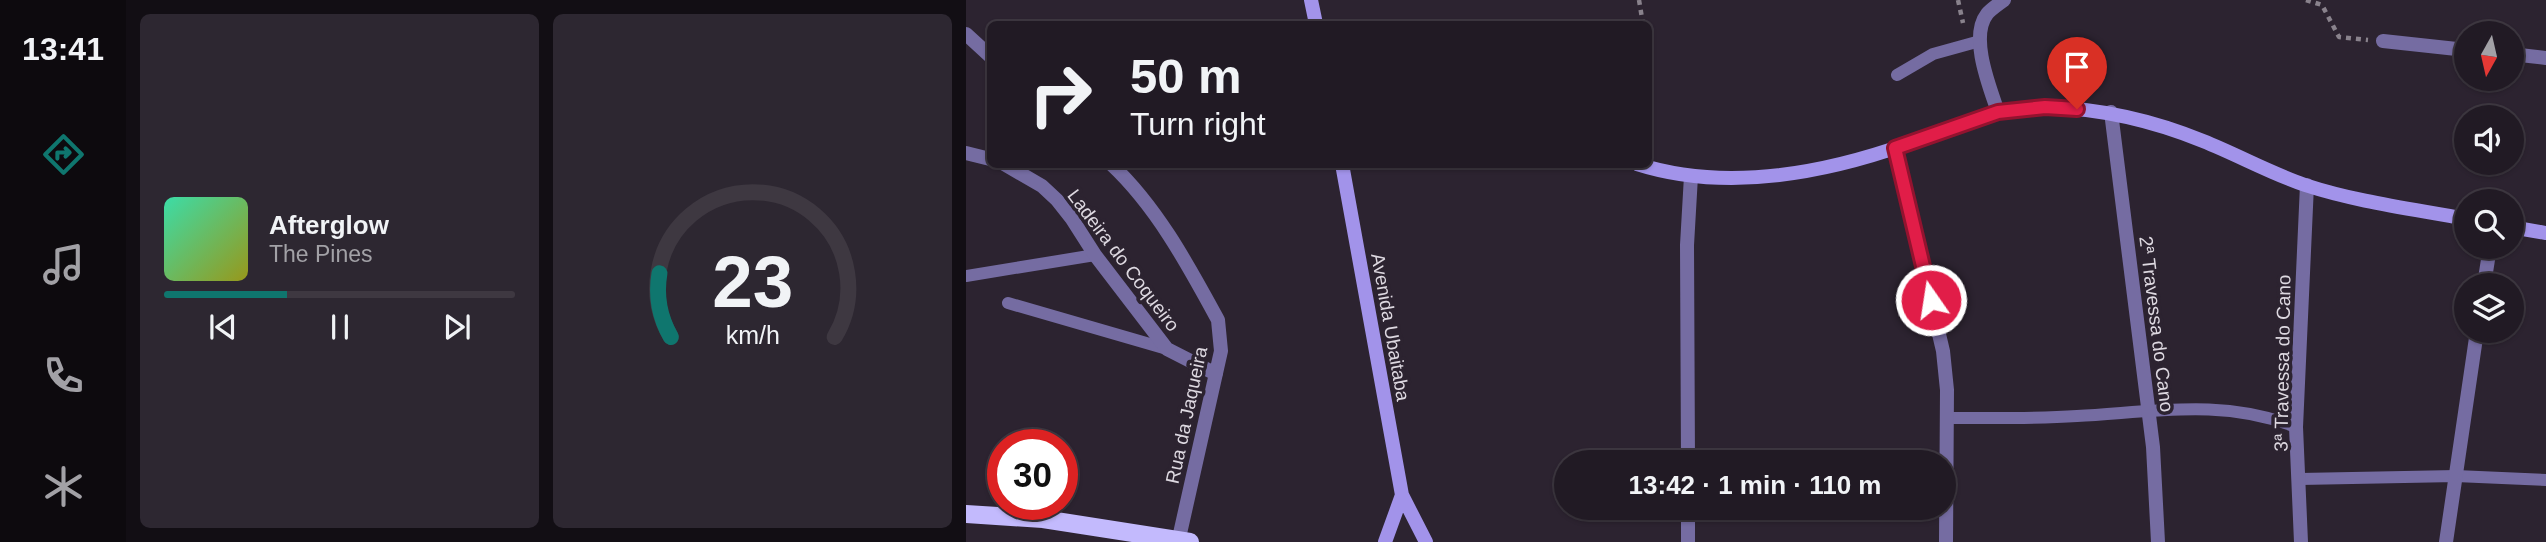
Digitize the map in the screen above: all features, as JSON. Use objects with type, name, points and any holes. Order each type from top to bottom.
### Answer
[{"type":"main road","points":[[1311,0],[1315,21]]},
{"type":"main road","points":[[1652,167],[1691,176],[1746,177],[1813,172],[1895,148],[1998,112],[2045,107],[2111,112],[2202,141],[2307,185],[2454,216]]},
{"type":"main road","name":"Avenida Ubaitaba","points":[[1343,168],[1402,495],[1426,542]]},
{"type":"main road","points":[[2524,229],[2546,233]]},
{"type":"main road","points":[[1385,542],[1402,495]]},
{"type":"main road","points":[[966,514],[1043,519],[1184,540]]},
{"type":"street","points":[[1998,112],[1983,66],[1980,41],[1985,16],[2004,0]]},
{"type":"street","points":[[966,33],[987,53]]},
{"type":"street","points":[[2383,41],[2454,49]]},
{"type":"street","points":[[2524,55],[2546,58]]},
{"type":"street","name":"2ª Travessa do Cano","points":[[2111,112],[2153,447],[2158,542]]},
{"type":"street","points":[[1895,148],[1943,351],[1948,418],[1945,542]]},
{"type":"street","points":[[966,153],[987,158]]},
{"type":"street","name":"Ladeira do Coqueiro","points":[[1011,168],[1042,186],[1057,200],[1095,256],[1167,349],[1216,374]]},
{"type":"street","name":"Rua da Jaqueira","points":[[1115,168],[1156,216],[1218,320],[1222,351],[1184,540]]},
{"type":"street","points":[[1688,450],[1687,245],[1691,176]]},
{"type":"street","name":"3ª Travessa do Cano","points":[[2301,542],[2296,427],[2307,185]]},
{"type":"street","points":[[2446,542],[2475,343]]},
{"type":"street","points":[[1688,520],[1688,542]]},
{"type":"lane","points":[[1897,75],[1933,54],[1980,41]]},
{"type":"lane","points":[[966,159],[987,159]]},
{"type":"lane","points":[[966,276],[1095,256]]},
{"type":"lane","points":[[1008,303],[1167,349]]},
{"type":"lane","points":[[1948,418],[2029,418],[2202,407],[2244,413],[2296,427]]},
{"type":"lane","points":[[2300,479],[2456,476],[2546,480]]},
{"type":"path","points":[[1639,0],[1642,21]]},
{"type":"path","points":[[2305,0],[2322,5],[2339,37],[2383,41]]},
{"type":"route","points":[[1931,300],[1895,148],[1998,112],[2045,107],[2077,109]]}]
